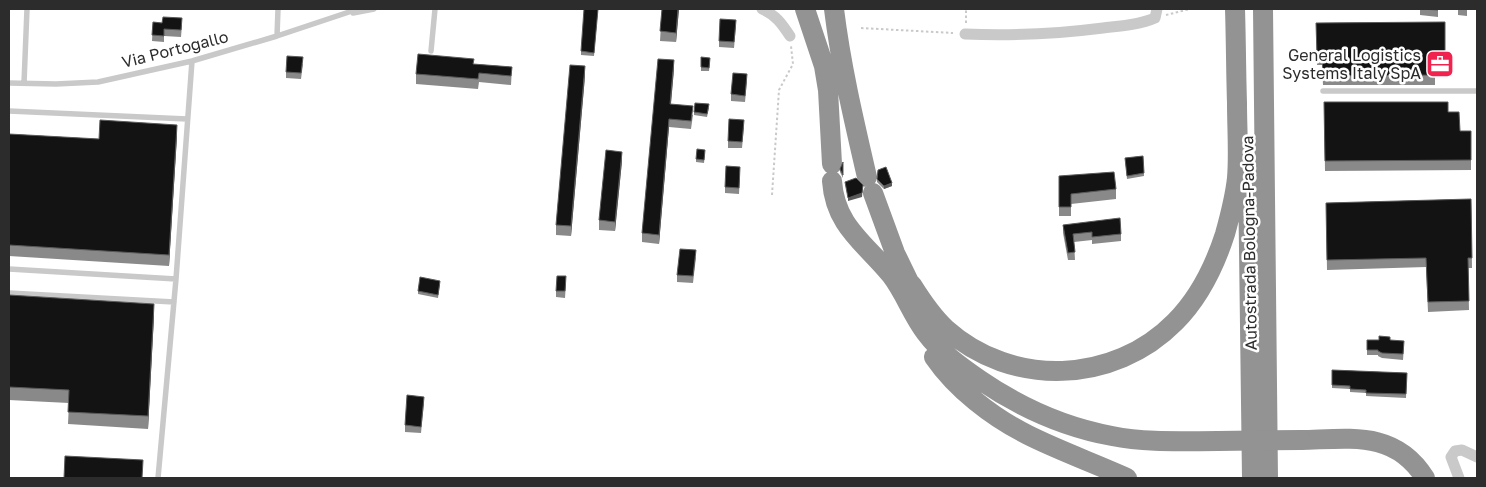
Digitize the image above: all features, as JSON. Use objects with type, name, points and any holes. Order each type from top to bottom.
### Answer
[{"type":"highway","points":[[805,9],[824,66],[828,90],[833,194],[838,212],[846,226],[877,257],[893,277],[926,334],[962,368],[1017,404],[1045,417],[1077,428],[1123,437],[1160,440],[1359,439],[1385,444],[1406,454],[1417,464],[1425,478]]},
{"type":"highway","points":[[836,9],[838,39],[848,96],[870,185],[895,252],[939,346]]},
{"type":"highway","points":[[912,285],[938,321],[958,338],[992,358],[1032,370],[1046,372],[1074,371],[1105,364],[1131,354],[1168,329],[1185,312],[1205,282],[1223,241],[1234,197],[1238,153],[1235,9]]},
{"type":"highway","name":"Autostrada Bologna-Padova","points":[[1246,9],[1252,478]]},
{"type":"highway","name":"Autostrada Bologna-Padova","points":[[1263,9],[1268,478]]},
{"type":"highway","points":[[893,277],[926,346],[946,372],[990,412],[1028,436],[1127,478]]},
{"type":"highway","points":[[1266,346],[1280,478]]},
{"type":"street","points":[[762,9],[771,13],[779,20],[790,36]]},
{"type":"street","points":[[965,34],[1009,36],[1059,34],[1133,24],[1156,13]]},
{"type":"street","points":[[1459,478],[1451,457],[1454,451],[1462,450],[1477,457]]},
{"type":"lane","points":[[24,83],[27,9]]},
{"type":"lane","points":[[278,9],[278,36]]},
{"type":"lane","name":"Via Portogallo","points":[[9,83],[98,82],[192,61],[278,36],[358,9]]},
{"type":"lane","name":"Via Portogallo","points":[[344,15],[374,9]]},
{"type":"lane","points":[[431,51],[435,9]]},
{"type":"lane","points":[[158,478],[176,280],[192,61]]},
{"type":"lane","points":[[1323,90],[1477,91]]},
{"type":"lane","points":[[9,111],[188,118]]},
{"type":"lane","points":[[9,270],[176,280]]},
{"type":"lane","points":[[9,293],[174,302]]},
{"type":"path","points":[[861,28],[965,34],[966,9]]},
{"type":"path","points":[[1156,13],[1190,9]]},
{"type":"path","points":[[772,195],[779,90],[793,64],[790,36]]},
{"type":"building","points":[[584,9],[598,9],[594,53],[581,51]]},
{"type":"building","points":[[662,9],[678,9],[676,33],[660,31]]},
{"type":"building","points":[[163,17],[182,18],[181,30],[164,29],[164,36],[152,35],[153,22],[162,23]]},
{"type":"building","points":[[720,19],[736,20],[734,42],[719,41]]},
{"type":"building","points":[[1445,22],[1445,54],[1435,54],[1435,75],[1323,76],[1322,55],[1317,55],[1316,23]]},
{"type":"building","points":[[418,54],[474,59],[473,64],[512,67],[511,76],[479,73],[478,79],[416,74]]},
{"type":"building","points":[[287,56],[303,57],[301,73],[286,72]]},
{"type":"building","points":[[701,57],[710,58],[709,68],[701,67]]},
{"type":"building","points":[[658,59],[674,60],[670,104],[693,106],[691,121],[669,119],[659,235],[642,233]]},
{"type":"building","points":[[570,65],[585,66],[571,226],[556,225]]},
{"type":"building","points":[[733,73],[747,74],[745,96],[731,94]]},
{"type":"building","points":[[1324,102],[1448,102],[1448,112],[1459,112],[1460,131],[1471,131],[1471,160],[1325,161]]},
{"type":"building","points":[[695,103],[709,104],[707,114],[694,112]]},
{"type":"building","points":[[729,119],[744,120],[742,142],[728,141]]},
{"type":"building","points":[[100,120],[177,125],[169,255],[9,245],[9,134],[99,139]]},
{"type":"building","points":[[697,149],[705,150],[704,160],[696,159]]},
{"type":"building","points":[[606,150],[622,152],[615,222],[599,220]]},
{"type":"building","points":[[1143,156],[1144,173],[1127,176],[1125,158]]},
{"type":"building","points":[[843,162],[843,175],[840,169]]},
{"type":"building","points":[[726,166],[740,167],[739,188],[725,187]]},
{"type":"building","points":[[886,167],[892,183],[884,186],[877,179],[878,170]]},
{"type":"building","points":[[1114,172],[1116,189],[1071,194],[1071,207],[1059,207],[1059,176]]},
{"type":"building","points":[[856,178],[863,185],[862,193],[848,198],[845,182]]},
{"type":"building","points":[[1471,199],[1472,258],[1468,258],[1469,301],[1428,302],[1426,258],[1327,260],[1326,203]]},
{"type":"building","points":[[1120,218],[1121,234],[1092,237],[1092,232],[1073,234],[1075,252],[1068,253],[1063,225]]},
{"type":"building","points":[[680,249],[696,250],[693,276],[677,275]]},
{"type":"building","points":[[557,276],[566,276],[565,291],[556,291]]},
{"type":"building","points":[[420,277],[440,281],[438,295],[418,291]]},
{"type":"building","points":[[9,295],[154,304],[148,416],[68,412],[69,390],[9,387]]},
{"type":"building","points":[[1379,336],[1390,337],[1390,340],[1404,341],[1403,354],[1367,350],[1367,340],[1379,340]]},
{"type":"building","points":[[1332,370],[1407,373],[1406,394],[1366,393],[1366,390],[1350,389],[1350,386],[1332,385]]},
{"type":"building","points":[[407,395],[424,397],[421,427],[405,425]]},
{"type":"building","points":[[65,456],[143,460],[142,478],[64,478]]},
{"type":"place","name":"General Logistics Systems Italy SpA","points":[[1440,64]]}]
